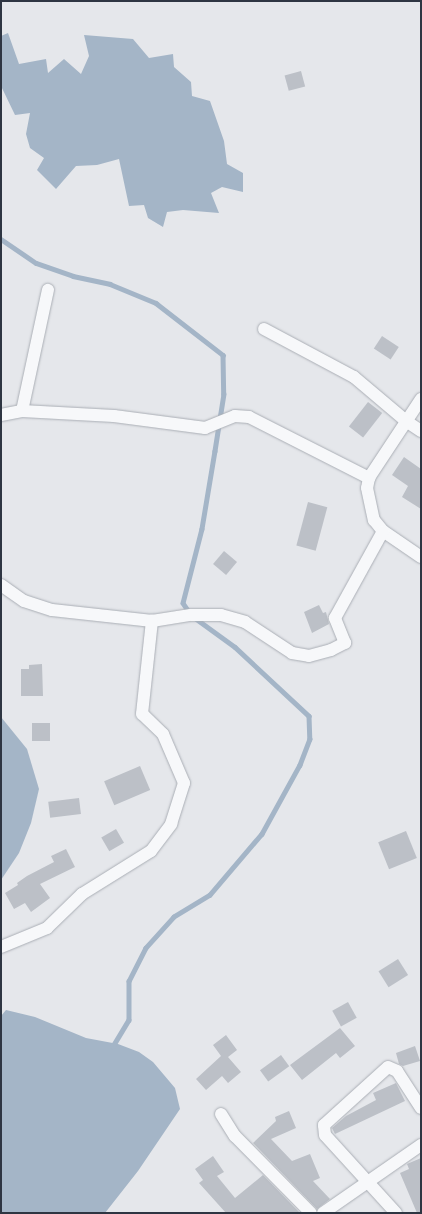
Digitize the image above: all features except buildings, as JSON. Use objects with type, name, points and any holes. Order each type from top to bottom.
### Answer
[{"type":"street","points":[[22,411],[48,290]]},
{"type":"street","points":[[264,329],[354,377],[406,422],[421,431]]},
{"type":"street","points":[[421,399],[369,478],[367,488],[369,505],[374,520],[383,531],[421,557]]},
{"type":"street","points":[[1,415],[22,411],[114,416],[205,428],[235,416],[249,418],[369,478]]},
{"type":"street","points":[[1,585],[24,601],[52,610],[152,621],[191,615],[221,615],[245,622],[299,655],[331,650],[345,643],[335,618],[383,531]]},
{"type":"street","points":[[1,947],[47,928],[82,894],[151,851],[171,824],[184,783],[163,734],[142,714],[152,621]]},
{"type":"street","points":[[396,1213],[325,1135],[324,1125],[388,1067],[397,1071],[421,1108]]},
{"type":"street","points":[[221,1114],[235,1136],[311,1213]]},
{"type":"street","points":[[323,1213],[421,1145]]},
{"type":"water","points":[[8,33],[19,64],[46,59],[48,73],[64,59],[81,74],[89,56],[84,35],[133,39],[149,58],[173,54],[174,67],[191,82],[192,96],[210,101],[224,141],[227,164],[243,173],[243,192],[222,187],[211,193],[219,213],[183,210],[167,212],[163,227],[148,218],[144,205],[129,206],[119,159],[97,165],[76,166],[56,189],[37,170],[44,158],[30,148],[26,134],[30,113],[15,115],[1,86],[1,36]]},
{"type":"water","points":[[1,717],[27,749],[39,789],[31,823],[19,853],[1,880]]},
{"type":"water","points":[[6,1010],[35,1017],[86,1038],[118,1044],[139,1052],[153,1062],[175,1088],[180,1109],[138,1171],[105,1213],[1,1213],[1,1016]]},
{"type":"waterway","points":[[1,239],[36,263],[73,276],[110,284],[156,303],[223,355],[224,394],[215,451],[202,529],[183,603],[191,615],[235,647],[309,716],[310,739],[300,765],[262,834],[210,895],[174,917],[146,948],[129,981],[129,1020],[113,1047]]}]
